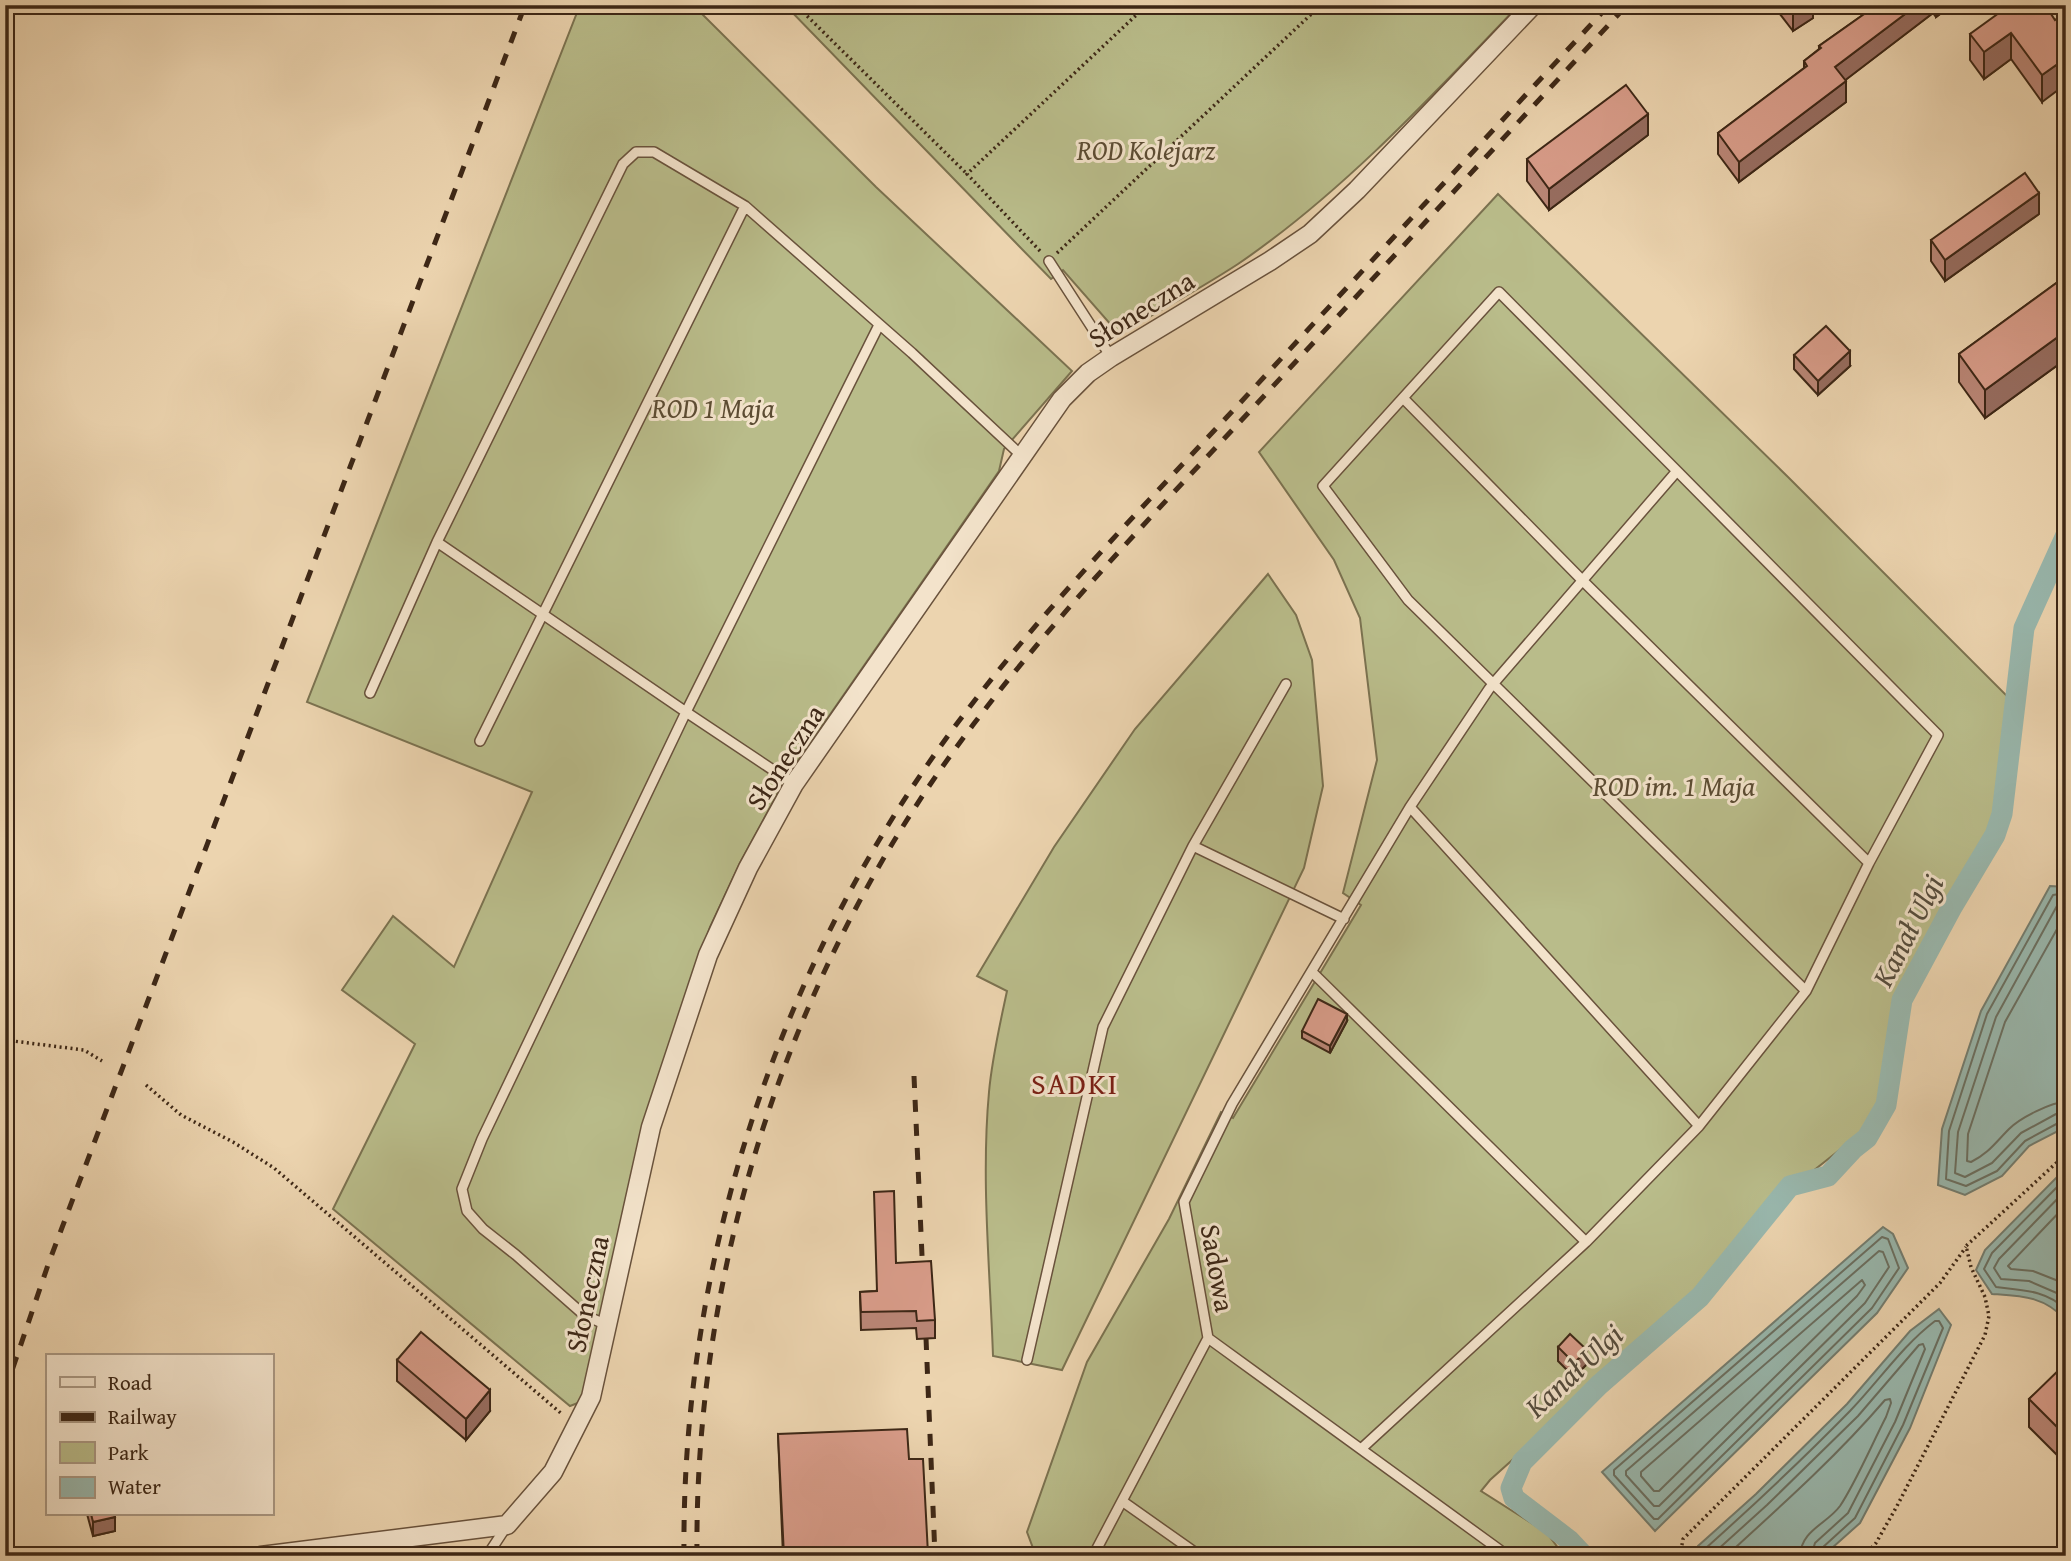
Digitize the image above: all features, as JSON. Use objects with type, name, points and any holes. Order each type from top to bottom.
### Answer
[{"type":"street","name":"Słoneczna","points":[[507,1525],[553,1472],[591,1397],[651,1127],[708,955],[748,868],[794,784],[1062,399],[1088,373],[1111,357],[1310,234],[1357,190],[1532,5]]},
{"type":"street","points":[[261,1556],[507,1525]]},
{"type":"lane","points":[[370,693],[437,542],[623,164],[636,152],[654,152],[745,206],[1022,456]]},
{"type":"lane","points":[[480,741],[745,206]]},
{"type":"lane","points":[[1049,261],[1111,357]]},
{"type":"lane","points":[[1361,1449],[1586,1242],[1699,1126],[1806,991],[1869,863],[1938,735],[1499,292],[1322,486],[1408,600],[1806,991]]},
{"type":"lane","points":[[607,1325],[584,1315],[483,1229],[467,1211],[462,1189],[482,1139],[686,712],[879,325]]},
{"type":"lane","points":[[1403,398],[1869,863]]},
{"type":"lane","name":"Sadowa","points":[[1503,1554],[1208,1338],[1184,1202],[1232,1104],[1410,807],[1493,684],[1677,471]]},
{"type":"lane","points":[[437,542],[794,784]]},
{"type":"lane","points":[[1027,1360],[1103,1027],[1193,846],[1286,684]]},
{"type":"lane","points":[[1410,807],[1699,1126]]},
{"type":"lane","points":[[1193,846],[1344,919]]},
{"type":"lane","points":[[1312,972],[1586,1242]]},
{"type":"lane","points":[[1093,1556],[1208,1338]]},
{"type":"lane","points":[[1122,1502],[1200,1556]]},
{"type":"lane","points":[[487,1556],[507,1525]]},
{"type":"path","points":[[805,5],[798,7],[967,174],[1049,261],[1321,5]]},
{"type":"path","points":[[967,174],[1147,5]]},
{"type":"path","points":[[5,1040],[84,1050],[102,1060]]},
{"type":"path","points":[[146,1085],[181,1115],[233,1142],[274,1168],[576,1426]]},
{"type":"path","points":[[1679,1556],[1683,1539],[1940,1283],[1966,1246],[2066,1154]]},
{"type":"path","points":[[1864,1556],[1876,1543],[1897,1506],[1985,1335],[1989,1316],[1985,1297],[1971,1267],[1966,1246]]},
{"type":"green space","name":"ROD 1 Maja","points":[[580,5],[693,5],[876,187],[1072,371],[1004,449],[999,471],[786,778],[741,861],[710,927],[640,1141],[583,1401],[570,1406],[333,1209],[415,1044],[342,990],[393,916],[454,967],[532,792],[307,702]]},
{"type":"green space","name":"ROD Kolejarz","points":[[785,5],[1519,5],[1385,142],[1313,207],[1238,264],[1119,334],[1063,270],[1051,279]]},
{"type":"green space","name":"ROD im. 1 Maja","points":[[1498,194],[1788,477],[2009,698],[1996,820],[1895,1001],[1886,1096],[1871,1125],[1774,1202],[1696,1295],[1481,1491],[1547,1533],[1564,1556],[1036,1556],[1027,1532],[1087,1362],[1169,1219],[1221,1112],[1233,1118],[1361,905],[1343,893],[1377,760],[1360,618],[1334,560],[1259,452]]},
{"type":"green space","points":[[1268,574],[1296,615],[1312,660],[1323,786],[1304,868],[1062,1370],[993,1356],[986,1191],[987,1125],[992,1067],[1007,991],[977,976],[1054,847],[1135,729]]},
{"type":"water","points":[[2050,886],[2066,887],[2066,1127],[2029,1146],[2002,1176],[1965,1195],[1938,1185],[1942,1129],[1981,1011]]},
{"type":"water","points":[[2066,1168],[2066,1320],[2041,1302],[1992,1294],[1976,1270],[1985,1250]]},
{"type":"water","points":[[1883,1227],[1893,1234],[1908,1268],[1877,1313],[1655,1531],[1602,1472]]},
{"type":"water","points":[[1939,1309],[1951,1325],[1910,1428],[1860,1523],[1823,1556],[1698,1556],[1698,1546],[1756,1494],[1847,1404],[1910,1331]]},
{"type":"building","points":[[1877,5],[1917,5],[1835,67],[1846,81],[1739,162],[1718,133],[1807,66],[1804,61],[1821,48],[1819,46]]},
{"type":"building","points":[[2010,5],[2045,5],[2055,20],[2066,12],[2066,58],[2042,75],[2011,33],[1984,52],[1970,34]]},
{"type":"building","points":[[1626,85],[1648,114],[1549,189],[1527,159]]},
{"type":"building","points":[[2025,173],[2039,193],[1945,260],[1931,240]]},
{"type":"building","points":[[2066,276],[2066,331],[1985,390],[1959,354]]},
{"type":"building","points":[[1826,326],[1850,351],[1818,381],[1794,355]]},
{"type":"building","points":[[1318,999],[1347,1014],[1330,1046],[1302,1031]]},
{"type":"building","points":[[894,1191],[896,1263],[931,1261],[935,1320],[917,1321],[916,1311],[861,1312],[860,1292],[877,1291],[874,1192]]},
{"type":"building","points":[[421,1332],[490,1390],[466,1419],[397,1360]]},
{"type":"building","points":[[1570,1334],[1587,1350],[1574,1363],[1558,1347]]},
{"type":"building","points":[[2064,1365],[2066,1367],[2066,1436],[2029,1399]]},
{"type":"building","points":[[907,1429],[909,1459],[923,1459],[928,1554],[947,1553],[947,1556],[784,1556],[778,1434]]},
{"type":"building","points":[[92,1516],[115,1517],[93,1522]]},
{"type":"waterway","name":"Kanał Ulgi","points":[[1584,1556],[1569,1540],[1514,1498],[1511,1488],[1522,1462],[1599,1385],[1700,1297],[1790,1186],[1828,1176],[1867,1138],[1886,1105],[1902,1000],[1952,907],[1995,835],[2002,814],[2024,628],[2066,535]]},
{"type":"railway","points":[[5,1391],[49,1262],[525,5]]},
{"type":"railway","points":[[684,1556],[687,1446],[700,1337],[721,1229],[751,1123],[789,1020],[835,920],[889,824],[983,689],[1054,605],[1609,5]]},
{"type":"railway","points":[[697,1556],[700,1448],[713,1339],[734,1232],[763,1127],[801,1025],[847,926],[900,831],[994,697],[1065,613],[1627,5]]},
{"type":"railway","points":[[914,1076],[923,1278]]},
{"type":"railway","points":[[926,1338],[935,1556]]},
{"type":"district","name":"SADKI","points":[[1075,1084]]}]
